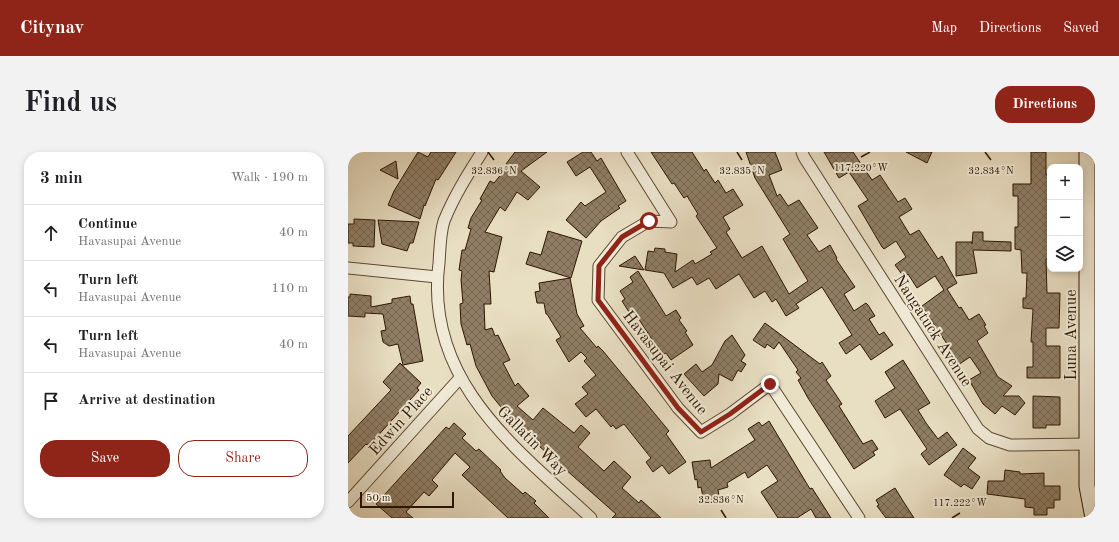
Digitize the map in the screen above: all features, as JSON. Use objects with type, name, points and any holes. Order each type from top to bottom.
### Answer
[{"type":"street","name":"Gallatin Way","points":[[482,152],[459,189],[444,223],[437,277],[438,303],[448,351],[460,378],[477,406],[511,444],[591,518]]},
{"type":"street","name":"Havasupai Avenue","points":[[627,152],[671,222],[649,221],[622,237],[599,266],[598,300],[678,408],[701,432],[730,414],[770,384],[859,518]]},
{"type":"street","name":"Naugatuck Avenue","points":[[802,152],[978,429],[989,438],[1010,445],[1088,444]]},
{"type":"street","name":"Luna Avenue","points":[[1087,152],[1087,486],[1093,518]]},
{"type":"street","points":[[348,268],[437,277]]},
{"type":"street","name":"Edwin Place","points":[[348,502],[460,378]]},
{"type":"building","points":[[418,152],[428,157],[431,152],[456,152],[438,180],[436,179],[425,206],[424,205],[420,219],[388,205],[394,191]]},
{"type":"building","points":[[515,152],[547,152],[521,171],[540,187],[528,200],[517,192],[505,211],[500,207],[485,232],[502,237],[494,272],[489,271],[491,304],[484,304],[485,330],[492,328],[495,336],[498,335],[510,360],[503,363],[515,386],[518,383],[529,396],[517,406],[533,420],[543,408],[574,433],[581,425],[590,433],[578,447],[604,471],[614,461],[631,477],[622,488],[639,503],[641,500],[661,518],[612,518],[616,514],[539,446],[541,443],[526,430],[524,432],[514,423],[492,396],[476,366],[470,344],[467,345],[461,324],[460,304],[463,303],[461,280],[462,271],[459,270],[462,250],[465,250],[471,229],[468,228],[471,218],[482,200],[480,199],[490,181],[494,183],[508,166],[506,164]]},
{"type":"building","points":[[583,152],[591,152],[597,161],[601,158],[626,201],[618,206],[620,208],[601,221],[586,238],[566,220],[581,202],[585,206],[606,192],[590,167],[576,176],[567,162]]},
{"type":"building","points":[[651,152],[692,152],[704,171],[706,169],[715,183],[718,180],[726,193],[733,189],[743,205],[723,217],[730,229],[726,232],[742,258],[762,246],[789,294],[808,281],[783,239],[790,234],[755,178],[746,152],[775,152],[782,170],[769,175],[777,196],[780,194],[788,206],[799,200],[818,228],[807,235],[819,252],[830,245],[837,258],[836,259],[855,287],[844,294],[854,311],[866,303],[875,316],[869,319],[879,335],[884,332],[893,345],[871,360],[860,344],[846,354],[839,343],[852,335],[822,287],[796,304],[799,308],[786,316],[776,299],[772,302],[765,291],[754,298],[739,274],[716,289],[709,278],[697,285],[692,277],[673,288],[664,273],[645,270],[648,251],[654,252],[655,248],[665,249],[665,252],[677,254],[675,272],[693,260],[695,264],[712,254],[710,252],[717,248],[696,216],[698,214],[687,196],[684,198],[674,183],[672,184]]},
{"type":"building","points":[[824,152],[853,152],[872,180],[880,175],[898,202],[905,198],[912,209],[899,217],[910,235],[919,230],[938,259],[942,256],[957,283],[947,289],[959,308],[961,307],[969,320],[979,314],[986,325],[984,326],[988,333],[977,341],[998,377],[1012,386],[1003,396],[1019,396],[1025,403],[1015,415],[1002,406],[995,414],[983,404],[969,380],[981,373],[970,357],[958,365],[949,351],[951,350],[922,306],[944,290],[935,276],[917,288],[908,274],[904,277],[895,265],[906,257],[896,241],[884,249],[882,247],[858,206],[868,200],[849,172],[839,178]]},
{"type":"building","points":[[906,152],[932,152],[927,163]]},
{"type":"building","points":[[1031,152],[1046,152],[1047,293],[1060,293],[1059,328],[1046,328],[1046,346],[1060,346],[1060,378],[1027,378],[1027,367],[1033,367],[1033,342],[1031,342],[1033,309],[1023,308],[1023,298],[1026,298],[1027,273],[1022,273],[1021,250],[1015,249],[1015,227],[1018,227],[1018,196],[1013,196],[1013,184],[1031,184]]},
{"type":"building","points":[[396,161],[398,179],[380,170]]},
{"type":"building","points":[[354,219],[375,220],[374,247],[353,246],[353,243],[348,243],[348,224],[354,224]]},
{"type":"building","points":[[378,220],[419,222],[413,243],[410,243],[407,251],[382,244]]},
{"type":"building","points":[[548,231],[582,241],[571,278],[526,264],[530,252],[541,255]]},
{"type":"building","points":[[973,232],[983,232],[983,241],[1011,242],[1011,251],[973,250],[977,273],[956,276],[956,242],[972,242],[972,244]]},
{"type":"building","points":[[635,256],[644,270],[619,266]]},
{"type":"building","points":[[638,271],[666,316],[676,310],[681,318],[679,320],[687,331],[685,332],[693,345],[671,360],[651,338],[633,310],[629,312],[622,301],[625,299],[620,291],[633,282],[630,277]]},
{"type":"building","points":[[570,278],[577,314],[584,326],[580,328],[597,348],[598,346],[603,351],[669,431],[666,434],[686,462],[669,474],[662,465],[653,472],[646,462],[651,458],[624,424],[616,429],[613,425],[611,427],[596,409],[586,417],[575,404],[588,394],[582,387],[596,375],[584,361],[587,358],[581,352],[569,362],[556,340],[561,337],[546,314],[544,303],[537,303],[535,292],[540,291],[539,283]]},
{"type":"building","points":[[350,294],[371,296],[371,307],[392,303],[392,299],[410,296],[411,304],[413,304],[423,361],[403,365],[398,344],[389,346],[383,342],[381,331],[386,330],[383,314],[365,313],[365,317],[348,316],[348,297],[350,297]]},
{"type":"building","points":[[765,323],[820,364],[822,362],[831,376],[826,380],[842,404],[839,406],[863,444],[872,440],[878,449],[873,452],[875,455],[854,469],[808,398],[798,380],[801,378],[796,372],[798,370],[779,342],[774,349],[767,344],[765,348],[753,340]]},
{"type":"building","points":[[732,335],[745,355],[741,361],[746,364],[741,372],[738,370],[732,381],[719,374],[718,384],[704,396],[684,374],[696,364],[702,372],[712,365],[725,341]]},
{"type":"building","points":[[903,360],[930,403],[918,410],[926,423],[938,439],[947,432],[957,445],[929,465],[921,454],[927,449],[900,409],[885,418],[875,401],[895,388],[885,372]]},
{"type":"building","points":[[400,363],[421,383],[417,388],[419,390],[374,440],[367,445],[366,444],[348,463],[348,436],[391,390],[383,382]]},
{"type":"building","points":[[1033,396],[1060,397],[1060,425],[1046,425],[1046,428],[1033,428]]},
{"type":"building","points":[[769,421],[810,489],[812,488],[831,518],[816,518],[811,509],[797,518],[778,518],[761,492],[778,481],[767,465],[748,478],[745,472],[727,483],[728,487],[718,490],[720,500],[704,502],[701,487],[698,488],[697,479],[695,480],[692,462],[710,460],[711,468],[755,440],[748,429],[759,422],[762,426]]},
{"type":"building","points":[[454,423],[466,434],[462,438],[476,451],[479,449],[501,470],[500,471],[505,478],[523,494],[525,492],[536,501],[534,503],[549,518],[508,518],[462,475],[470,467],[455,453],[432,480],[438,486],[429,496],[424,492],[406,512],[413,518],[392,518],[376,504],[446,427],[449,429]]},
{"type":"building","points":[[963,448],[976,458],[968,468],[980,477],[972,489],[964,484],[961,487],[944,475]]},
{"type":"building","points":[[1005,470],[1020,472],[1020,474],[1044,473],[1044,486],[1060,486],[1060,500],[1054,500],[1054,508],[1047,508],[1047,515],[1034,515],[1034,508],[1025,507],[1025,499],[987,494],[988,481],[1004,481]]},
{"type":"building","points":[[895,488],[914,518],[886,518],[877,506],[879,505],[876,500]]},
{"type":"route","points":[[649,221],[622,237],[599,266],[598,300],[678,408],[701,432],[730,414],[770,384]]}]
